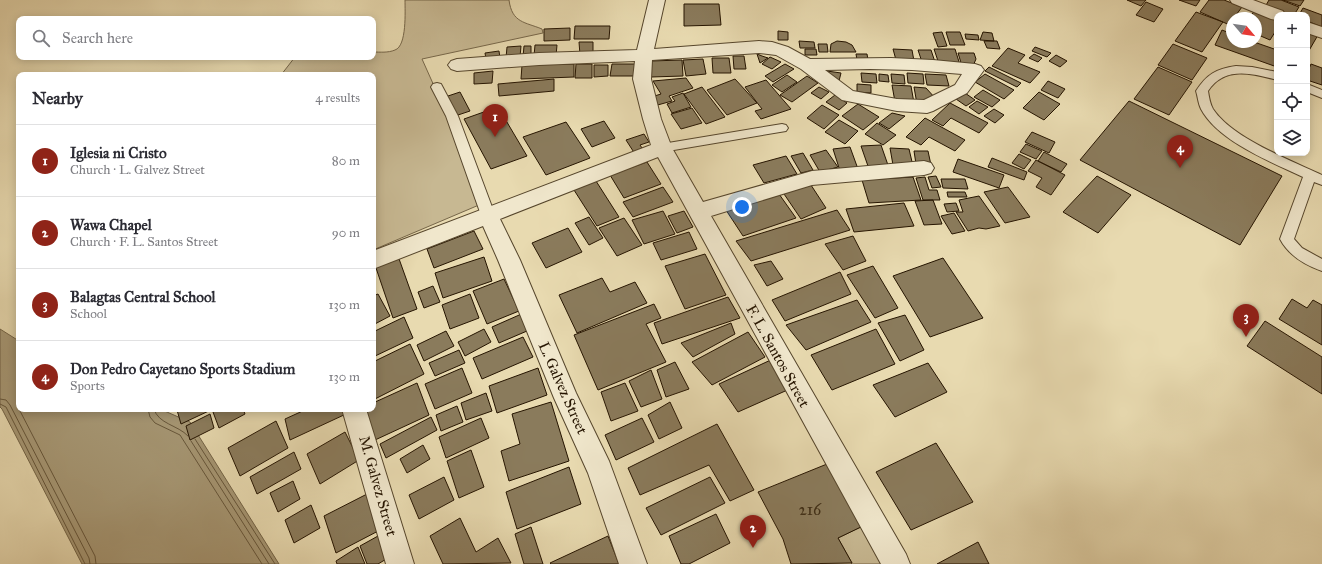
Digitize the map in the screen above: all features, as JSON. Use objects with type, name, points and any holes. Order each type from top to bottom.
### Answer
[{"type":"street","name":"F. L. Santos Street","points":[[657,0],[650,36],[644,55],[642,79],[652,119],[662,148],[896,564]]},
{"type":"street","points":[[1238,0],[1274,14]]},
{"type":"street","points":[[1310,28],[1322,33]]},
{"type":"street","points":[[457,65],[758,47],[772,48],[782,51],[807,65],[848,96],[897,105],[927,107],[960,89],[975,70],[946,66],[885,63],[807,65]]},
{"type":"street","points":[[376,259],[662,148]]},
{"type":"street","points":[[697,212],[812,178],[924,168]]},
{"type":"street","name":"L. Galvez Street","points":[[488,215],[509,260],[566,398],[600,470],[633,564]]},
{"type":"street","name":"M. Galvez Street","points":[[355,412],[400,564]]},
{"type":"lane","points":[[1274,75],[1254,70],[1230,71],[1211,79],[1202,91],[1207,109],[1215,120],[1224,128],[1249,144],[1316,177],[1287,239],[1290,246],[1300,254],[1322,265]]},
{"type":"lane","points":[[437,87],[452,116],[488,215]]},
{"type":"lane","points":[[1310,89],[1322,94]]},
{"type":"lane","points":[[662,148],[782,128]]},
{"type":"shaded area","points":[[405,0],[509,0],[513,13],[516,17],[525,23],[542,29],[543,33],[422,59],[486,202],[376,249],[376,72],[283,72],[293,60],[376,60],[376,52],[392,51],[399,47],[402,42],[405,20]]},
{"type":"shaded area","points":[[863,526],[885,564],[851,564],[852,563],[838,538]]},
{"type":"water","points":[[0,329],[16,339],[16,412],[167,412],[190,422],[279,564],[82,564],[0,407]]},
{"type":"building","points":[[1127,0],[1146,0],[1141,6]]},
{"type":"building","points":[[1179,0],[1200,0],[1196,6]]},
{"type":"building","points":[[1209,0],[1224,0],[1242,7],[1238,12],[1226,12],[1226,23],[1200,12]]},
{"type":"building","points":[[1269,0],[1281,0],[1299,7],[1296,12],[1278,12],[1265,7]]},
{"type":"building","points":[[1283,0],[1304,0],[1300,6]]},
{"type":"building","points":[[1146,2],[1163,9],[1154,22],[1136,15]]},
{"type":"building","points":[[684,4],[719,4],[721,25],[684,26]]},
{"type":"building","points":[[1303,8],[1322,15],[1322,27],[1310,22],[1310,12],[1301,12]]},
{"type":"building","points":[[1196,12],[1223,22],[1202,52],[1175,41]]},
{"type":"building","points":[[1262,14],[1274,19],[1274,34],[1270,40],[1262,37]]},
{"type":"building","points":[[575,26],[610,26],[609,39],[574,39]]},
{"type":"building","points":[[570,28],[570,40],[544,41],[544,29]]},
{"type":"building","points":[[1222,30],[1226,32],[1226,48],[1262,48],[1262,45],[1274,49],[1274,66],[1215,45]]},
{"type":"building","points":[[778,31],[788,32],[788,40],[778,40]]},
{"type":"building","points":[[942,32],[947,46],[938,47],[933,33]]},
{"type":"building","points":[[946,32],[960,32],[965,45],[950,45]]},
{"type":"building","points":[[983,32],[992,33],[994,41],[980,40]]},
{"type":"building","points":[[1310,32],[1318,35],[1310,49]]},
{"type":"building","points":[[965,34],[978,35],[979,40],[966,39]]},
{"type":"building","points":[[799,41],[814,42],[815,48],[800,48]]},
{"type":"building","points":[[837,41],[846,42],[852,45],[856,52],[830,52],[831,44]]},
{"type":"building","points":[[984,41],[997,41],[1000,49],[987,48]]},
{"type":"building","points":[[579,42],[593,42],[593,54],[580,55]]},
{"type":"building","points":[[818,44],[827,44],[828,52],[819,52]]},
{"type":"building","points":[[1173,44],[1207,58],[1192,80],[1158,65]]},
{"type":"building","points":[[535,45],[557,45],[556,56],[534,56]]},
{"type":"building","points":[[521,46],[520,57],[506,58],[507,47]]},
{"type":"building","points":[[524,46],[531,46],[531,57],[523,57]]},
{"type":"building","points":[[1035,47],[1051,53],[1047,57],[1032,51]]},
{"type":"building","points":[[1008,48],[1025,55],[1018,63],[1040,72],[1030,83],[992,66]]},
{"type":"building","points":[[805,49],[816,49],[817,55],[805,55]]},
{"type":"building","points":[[893,49],[912,50],[914,61],[896,60]]},
{"type":"building","points":[[934,49],[955,49],[960,65],[939,64]]},
{"type":"building","points":[[918,50],[931,50],[935,62],[922,62]]},
{"type":"building","points":[[499,51],[500,58],[486,59],[485,53]]},
{"type":"building","points":[[958,53],[974,53],[976,59],[973,66],[962,66]]},
{"type":"building","points":[[757,54],[762,56],[768,58],[760,63]]},
{"type":"building","points":[[856,54],[867,54],[868,60],[857,60]]},
{"type":"building","points":[[1034,54],[1042,58],[1038,62],[1029,58]]},
{"type":"building","points":[[1056,55],[1067,61],[1060,67],[1049,61]]},
{"type":"building","points":[[733,56],[744,56],[746,69],[734,69]]},
{"type":"building","points":[[770,57],[781,62],[772,69],[762,64]]},
{"type":"building","points":[[712,58],[729,58],[731,73],[713,73]]},
{"type":"building","points":[[703,59],[706,74],[686,76],[683,60]]},
{"type":"building","points":[[682,60],[683,76],[651,77],[650,61]]},
{"type":"building","points":[[574,64],[574,77],[521,79],[522,65]]},
{"type":"building","points":[[576,64],[592,64],[592,78],[575,78]]},
{"type":"building","points":[[612,64],[635,64],[634,76],[610,76]]},
{"type":"building","points":[[785,64],[794,69],[773,82],[765,76]]},
{"type":"building","points":[[1311,64],[1322,68],[1322,85],[1310,81]]},
{"type":"building","points":[[594,65],[608,65],[608,76],[594,77]]},
{"type":"building","points":[[989,67],[1021,83],[1017,87],[985,71]]},
{"type":"building","points":[[1158,67],[1192,82],[1169,115],[1134,99]]},
{"type":"building","points":[[493,71],[492,83],[474,84],[474,73]]},
{"type":"building","points":[[827,71],[841,73],[839,81],[832,80]]},
{"type":"building","points":[[861,73],[876,74],[877,83],[862,82]]},
{"type":"building","points":[[907,73],[923,74],[924,84],[908,83]]},
{"type":"building","points":[[879,74],[888,75],[889,82],[879,81]]},
{"type":"building","points":[[891,74],[904,75],[905,84],[892,83]]},
{"type":"building","points":[[925,74],[946,75],[949,86],[927,85]]},
{"type":"building","points":[[985,74],[1014,90],[1004,99],[975,82]]},
{"type":"building","points":[[787,75],[797,82],[782,92],[772,85]]},
{"type":"building","points":[[807,76],[818,83],[792,102],[780,95]]},
{"type":"building","points":[[686,78],[693,88],[669,96],[672,101],[654,106],[648,98],[661,94],[653,81]]},
{"type":"building","points":[[554,79],[554,91],[499,96],[498,84]]},
{"type":"building","points":[[735,79],[757,103],[727,115],[707,90]]},
{"type":"building","points":[[766,80],[791,109],[761,119],[755,111],[762,109],[745,87]]},
{"type":"building","points":[[1048,81],[1065,89],[1058,98],[1041,90]]},
{"type":"building","points":[[857,84],[871,85],[871,93],[857,92]]},
{"type":"building","points":[[892,85],[911,86],[914,103],[895,102]]},
{"type":"building","points":[[702,87],[725,117],[706,124],[684,94]]},
{"type":"building","points":[[819,87],[829,92],[821,99],[811,93]]},
{"type":"building","points":[[914,87],[926,88],[936,99],[917,104]]},
{"type":"building","points":[[983,90],[1000,100],[992,107],[974,97]]},
{"type":"building","points":[[460,92],[470,111],[455,116],[445,97]]},
{"type":"building","points":[[1039,92],[1060,104],[1044,120],[1023,108]]},
{"type":"building","points":[[683,93],[691,107],[672,113],[667,104],[675,101],[672,97]]},
{"type":"building","points":[[965,93],[975,100],[966,106],[956,99]]},
{"type":"building","points":[[835,95],[847,103],[839,110],[826,102]]},
{"type":"building","points":[[977,101],[988,107],[979,114],[969,107]]},
{"type":"building","points":[[1129,101],[1282,176],[1240,245],[1080,160]]},
{"type":"building","points":[[950,103],[988,123],[979,133],[951,118],[943,126],[932,120]]},
{"type":"building","points":[[858,104],[879,117],[863,130],[842,116]]},
{"type":"building","points":[[822,105],[839,115],[824,129],[807,118]]},
{"type":"building","points":[[498,107],[527,156],[491,169],[464,119]]},
{"type":"building","points":[[692,108],[702,123],[681,129],[671,114]]},
{"type":"building","points":[[994,109],[1004,115],[995,123],[984,116]]},
{"type":"building","points":[[892,113],[905,116],[889,129],[879,123]]},
{"type":"building","points":[[925,118],[965,140],[955,151],[929,137],[921,145],[906,137]]},
{"type":"building","points":[[839,120],[858,131],[845,144],[825,132]]},
{"type":"building","points":[[604,121],[615,138],[592,147],[581,129]]},
{"type":"building","points":[[566,122],[590,158],[546,175],[523,137]]},
{"type":"building","points":[[877,123],[896,135],[883,145],[865,134]]},
{"type":"building","points":[[1032,132],[1055,142],[1049,153],[1025,142]]},
{"type":"building","points":[[644,134],[649,142],[640,145],[644,151],[635,154],[626,140]]},
{"type":"building","points":[[1026,144],[1042,151],[1036,159],[1020,152]]},
{"type":"building","points":[[881,145],[889,168],[869,169],[861,146]]},
{"type":"building","points":[[850,147],[858,169],[840,171],[833,149]]},
{"type":"building","points":[[890,148],[909,149],[913,166],[893,165]]},
{"type":"building","points":[[826,150],[838,167],[820,172],[810,155]]},
{"type":"building","points":[[914,151],[928,151],[931,165],[916,164]]},
{"type":"building","points":[[1044,152],[1067,164],[1061,172],[1038,161]]},
{"type":"building","points":[[803,153],[813,170],[801,173],[791,156]]},
{"type":"building","points":[[1019,154],[1031,160],[1024,169],[1012,163]]},
{"type":"building","points":[[786,156],[797,174],[764,183],[753,165]]},
{"type":"building","points":[[992,158],[1027,172],[1024,180],[988,167]]},
{"type":"building","points":[[958,159],[1004,175],[999,188],[953,172]]},
{"type":"building","points":[[1036,160],[1065,175],[1051,195],[1036,187],[1042,178],[1028,171]]},
{"type":"building","points":[[647,162],[661,184],[624,198],[610,175]]},
{"type":"building","points":[[936,176],[941,187],[932,188],[928,177]]},
{"type":"building","points":[[1097,176],[1131,195],[1098,233],[1063,212]]},
{"type":"building","points":[[913,177],[921,200],[869,203],[862,180]]},
{"type":"building","points":[[925,177],[929,190],[937,190],[940,200],[923,200],[916,178]]},
{"type":"building","points":[[941,179],[965,179],[968,189],[943,188]]},
{"type":"building","points":[[596,181],[619,217],[597,226],[574,190]]},
{"type":"building","points":[[809,182],[826,208],[801,219],[782,191]]},
{"type":"building","points":[[663,187],[673,202],[633,217],[623,202]]},
{"type":"building","points":[[1008,187],[1030,217],[1005,223],[984,192]]},
{"type":"building","points":[[947,192],[965,192],[967,197],[948,197]]},
{"type":"building","points":[[779,194],[796,218],[743,236],[726,210]]},
{"type":"building","points":[[979,196],[1000,226],[986,229],[979,228],[968,231],[956,212],[963,212],[959,200]]},
{"type":"building","points":[[933,200],[942,224],[924,225],[915,201]]},
{"type":"building","points":[[904,203],[914,226],[854,232],[846,209]]},
{"type":"building","points":[[956,203],[959,211],[947,212],[944,204]]},
{"type":"building","points":[[837,210],[850,230],[751,261],[736,241]]},
{"type":"building","points":[[663,211],[675,234],[644,244],[632,220]]},
{"type":"building","points":[[684,211],[693,227],[677,233],[668,216]]},
{"type":"building","points":[[954,213],[965,231],[952,234],[941,216]]},
{"type":"building","points":[[589,217],[603,238],[589,245],[575,223]]},
{"type":"building","points":[[624,218],[642,245],[617,256],[599,228]]},
{"type":"building","points":[[568,228],[582,252],[546,268],[532,243]]},
{"type":"building","points":[[474,231],[483,249],[434,268],[427,249]]},
{"type":"building","points":[[689,232],[697,249],[661,260],[653,243]]},
{"type":"building","points":[[853,236],[866,261],[843,270],[825,244]]},
{"type":"building","points":[[705,254],[726,295],[685,309],[665,266]]},
{"type":"building","points":[[398,256],[417,309],[393,318],[376,265]]},
{"type":"building","points":[[484,257],[492,281],[443,298],[435,273]]},
{"type":"building","points":[[943,258],[983,318],[930,337],[893,276]]},
{"type":"building","points":[[771,261],[783,279],[767,286],[754,265]]},
{"type":"building","points":[[873,266],[898,308],[875,318],[847,275]]},
{"type":"building","points":[[840,272],[851,294],[785,321],[772,300]]},
{"type":"building","points":[[602,278],[610,292],[635,282],[647,303],[577,333],[559,295]]},
{"type":"building","points":[[504,279],[519,311],[487,324],[473,291]]},
{"type":"building","points":[[433,286],[440,302],[424,308],[418,292]]},
{"type":"building","points":[[378,294],[390,316],[376,323],[376,295]]},
{"type":"building","points":[[470,294],[479,318],[450,329],[442,305]]},
{"type":"building","points":[[728,297],[740,318],[662,344],[654,323]]},
{"type":"building","points":[[1292,299],[1307,308],[1313,300],[1322,305],[1322,345],[1279,319]]},
{"type":"building","points":[[857,300],[871,322],[806,350],[786,325]]},
{"type":"building","points":[[654,304],[661,318],[646,324],[666,362],[598,390],[574,335]]},
{"type":"building","points":[[526,312],[534,328],[499,343],[492,327]]},
{"type":"building","points":[[905,315],[924,350],[900,361],[878,323]]},
{"type":"building","points":[[404,317],[413,338],[376,356],[376,331]]},
{"type":"building","points":[[1265,321],[1322,357],[1322,394],[1247,346]]},
{"type":"building","points":[[731,323],[735,334],[693,357],[681,343]]},
{"type":"building","points":[[484,329],[491,342],[465,356],[458,342]]},
{"type":"building","points":[[876,329],[895,364],[832,390],[811,355]]},
{"type":"building","points":[[446,331],[454,346],[424,361],[417,345]]},
{"type":"building","points":[[748,332],[765,357],[712,385],[692,362]]},
{"type":"building","points":[[523,337],[533,357],[482,379],[473,358]]},
{"type":"building","points":[[410,344],[424,374],[376,398],[376,361]]},
{"type":"building","points":[[459,350],[465,363],[435,376],[429,363]]},
{"type":"building","points":[[775,358],[792,388],[738,412],[719,384]]},
{"type":"building","points":[[675,362],[689,389],[666,397],[657,370]]},
{"type":"building","points":[[928,363],[947,392],[895,417],[873,385]]},
{"type":"building","points":[[462,368],[472,393],[435,409],[425,384]]},
{"type":"building","points":[[538,368],[547,395],[497,413],[489,386]]},
{"type":"building","points":[[651,370],[662,399],[641,407],[629,381]]},
{"type":"building","points":[[417,383],[429,415],[375,440],[366,412],[376,412],[376,402]]},
{"type":"building","points":[[625,383],[638,411],[611,421],[601,392]]},
{"type":"building","points":[[486,393],[492,411],[466,420],[461,403]]},
{"type":"building","points":[[551,402],[569,461],[509,481],[501,451],[520,444],[512,414]]},
{"type":"building","points":[[670,402],[682,428],[659,439],[648,415]]},
{"type":"building","points":[[457,406],[463,422],[441,431],[436,415]]},
{"type":"building","points":[[178,412],[207,412],[181,424]]},
{"type":"building","points":[[213,412],[244,412],[245,414],[219,428]]},
{"type":"building","points":[[300,412],[345,412],[346,414],[290,440],[285,419]]},
{"type":"building","points":[[210,414],[214,428],[190,440],[186,426]]},
{"type":"building","points":[[431,417],[437,430],[386,458],[380,444]]},
{"type":"building","points":[[481,418],[489,438],[446,458],[439,437]]},
{"type":"building","points":[[642,418],[654,442],[616,460],[605,435]]},
{"type":"building","points":[[276,421],[288,448],[240,476],[228,448]]},
{"type":"building","points":[[717,424],[754,490],[730,501],[709,465],[640,495],[628,468]]},
{"type":"building","points":[[345,432],[359,460],[320,484],[307,454]]},
{"type":"building","points":[[936,443],[973,502],[911,530],[876,472]]},
{"type":"building","points":[[423,445],[430,459],[407,473],[400,459]]},
{"type":"building","points":[[471,450],[484,487],[459,498],[447,461]]},
{"type":"building","points":[[294,452],[301,469],[257,494],[250,477]]},
{"type":"building","points":[[827,464],[863,526],[838,538],[852,563],[791,564],[783,539],[758,492]]},
{"type":"building","points":[[569,467],[581,504],[517,529],[506,492]]},
{"type":"building","points":[[444,477],[454,500],[419,519],[409,495]]},
{"type":"building","points":[[710,477],[725,503],[661,535],[646,508]]},
{"type":"building","points":[[293,481],[300,499],[278,512],[270,493]]},
{"type":"building","points":[[369,493],[382,529],[336,553],[324,516]]},
{"type":"building","points":[[311,505],[320,528],[294,543],[285,520]]},
{"type":"building","points":[[716,514],[730,543],[689,564],[681,564],[669,536]]},
{"type":"building","points":[[460,518],[476,552],[498,538],[511,563],[443,564],[430,536]]},
{"type":"building","points":[[531,527],[543,564],[524,564],[515,534]]},
{"type":"building","points":[[378,536],[388,558],[378,564],[367,564],[360,546]]},
{"type":"building","points":[[608,536],[619,564],[550,563]]},
{"type":"building","points":[[978,542],[989,564],[937,564]]},
{"type":"building","points":[[358,547],[365,564],[337,564],[336,561]]},
{"type":"place","name":"Iglesia ni Cristo","points":[[495,137]]},
{"type":"place","name":"Don Pedro Cayetano Sports Stadium","points":[[1180,168]]},
{"type":"place","name":"Balagtas Central School","points":[[1246,337]]},
{"type":"place","name":"Wawa Chapel","points":[[753,548]]}]
